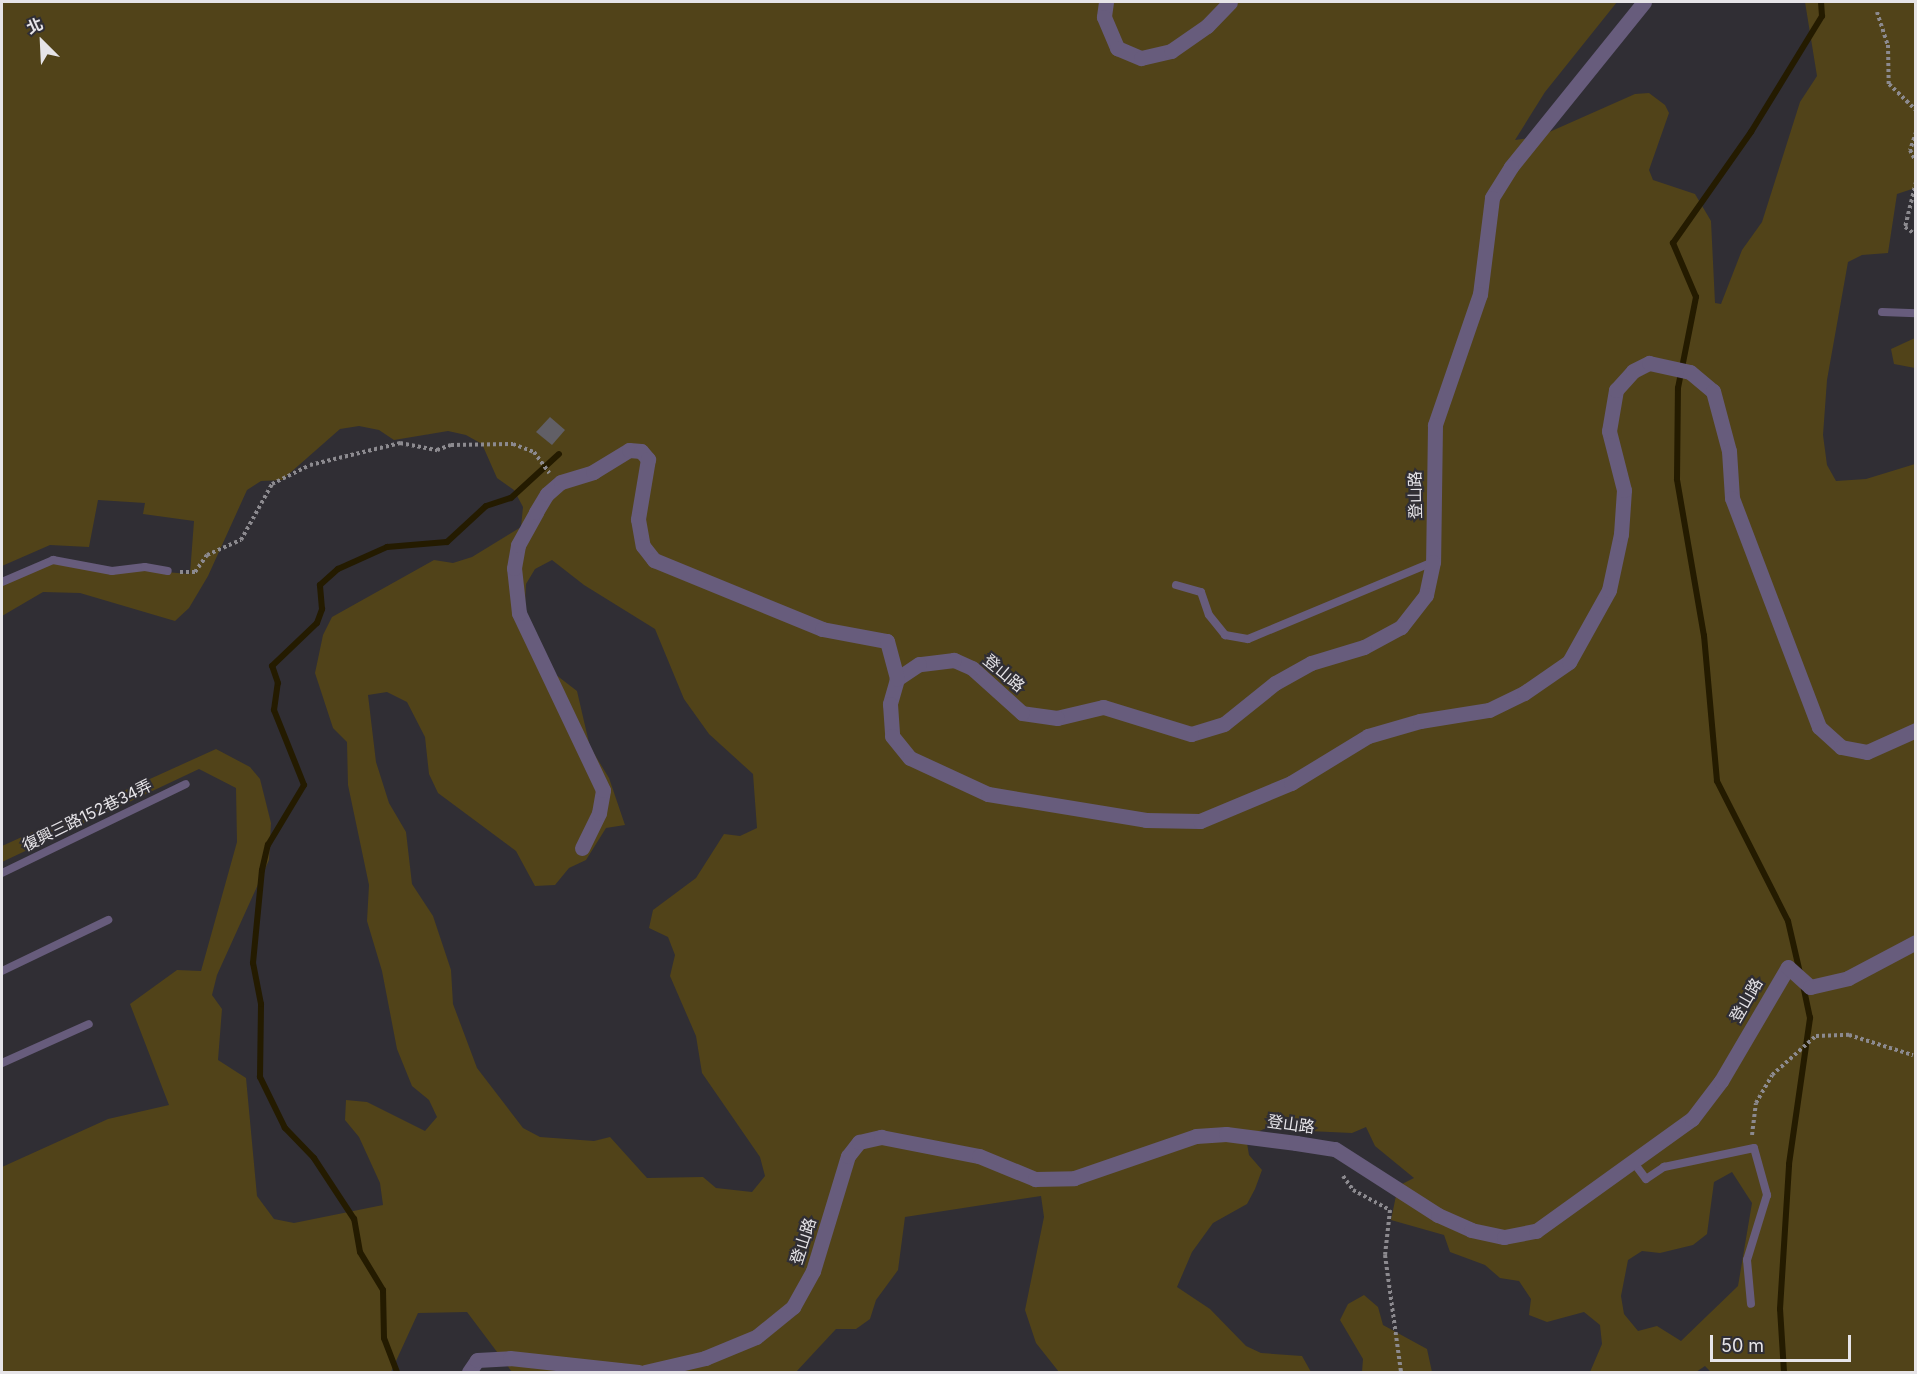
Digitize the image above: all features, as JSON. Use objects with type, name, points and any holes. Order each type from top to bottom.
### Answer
[{"type":"street","points":[[1106,2],[1104,17],[1117,48],[1142,58],[1171,51],[1207,26],[1230,2]]},
{"type":"street","name":"登山路","points":[[897,679],[919,664],[954,660],[972,668],[1022,713],[1057,718],[1103,707],[1191,734],[1224,724],[1275,683],[1311,663],[1364,647],[1401,627],[1426,595],[1433,562],[1435,425],[1480,294],[1492,198],[1511,167],[1644,2]]},
{"type":"street","points":[[582,848],[599,813],[603,790],[519,613],[514,568],[518,545],[547,494],[561,482],[593,472],[629,450],[641,451],[648,459],[639,519],[644,546],[654,560],[822,629],[887,640],[897,679],[890,704],[892,736],[910,758],[988,794],[1146,819],[1200,821],[1291,783],[1368,736],[1420,721],[1490,710],[1569,662],[1590,632],[1609,590],[1621,534],[1624,490],[1609,431],[1616,390],[1633,371],[1649,363],[1690,372],[1713,392],[1721,413],[1732,498],[1819,728],[1841,747],[1867,752],[1916,730]]},
{"type":"street","name":"登山路","points":[[645,1372],[705,1358],[756,1337],[793,1307],[813,1271],[848,1156],[859,1142],[881,1137],[979,1156],[1035,1179],[1074,1178],[1196,1136],[1226,1134],[1335,1149],[1438,1215],[1504,1237],[1536,1231],[1634,1163],[1698,1112],[1721,1081],[1788,967],[1810,987],[1848,978],[1916,942]]},
{"type":"street","points":[[469,1372],[477,1360],[510,1358],[638,1372]]},
{"type":"lane","points":[[1882,312],[1916,313]]},
{"type":"lane","points":[[2,582],[52,560],[112,571],[145,567],[168,571]]},
{"type":"lane","points":[[1176,585],[1201,592],[1209,615],[1226,635],[1248,639],[1433,562]]},
{"type":"lane","name":"復興三路152巷34弄","points":[[2,873],[186,784]]},
{"type":"lane","points":[[2,971],[108,920]]},
{"type":"lane","points":[[2,1063],[88,1024]]},
{"type":"lane","points":[[1634,1163],[1646,1179],[1664,1167],[1754,1148],[1767,1195],[1747,1260],[1751,1304]]},
{"type":"path","points":[[1877,12],[1888,45],[1889,84],[1916,110]]},
{"type":"path","points":[[1916,132],[1910,150],[1916,162]]},
{"type":"path","points":[[1916,182],[1905,227],[1916,235]]},
{"type":"path","points":[[168,571],[195,572],[207,555],[241,540],[280,477],[310,465],[400,443],[437,450],[451,445],[513,444],[534,452],[561,482]]},
{"type":"path","points":[[1754,1148],[1751,1127],[1756,1103],[1772,1075],[1816,1036],[1849,1035],[1913,1055]]},
{"type":"path","points":[[1338,1171],[1353,1190],[1390,1210],[1385,1255],[1401,1372]]},
{"type":"shaded area","points":[[2,2],[1617,2],[1545,92],[1515,140],[1538,137],[1635,94],[1649,93],[1665,105],[1669,113],[1649,170],[1653,180],[1695,194],[1711,221],[1715,303],[1721,304],[1742,250],[1762,222],[1800,102],[1817,76],[1805,2],[1915,2],[1915,188],[1897,194],[1888,253],[1862,255],[1848,262],[1827,380],[1823,435],[1827,465],[1836,481],[1866,479],[1915,464],[1915,1372],[1711,1372],[1705,1366],[1696,1372],[1590,1372],[1602,1344],[1600,1325],[1584,1312],[1547,1322],[1529,1315],[1531,1299],[1519,1281],[1500,1278],[1485,1265],[1450,1252],[1444,1235],[1391,1220],[1398,1186],[1414,1178],[1375,1146],[1366,1127],[1352,1133],[1264,1129],[1246,1137],[1249,1155],[1262,1170],[1255,1189],[1247,1204],[1213,1223],[1192,1252],[1177,1287],[1210,1309],[1246,1346],[1261,1353],[1302,1356],[1311,1372],[1059,1372],[1036,1343],[1025,1310],[1044,1217],[1041,1196],[905,1217],[898,1270],[876,1300],[870,1319],[856,1329],[836,1329],[796,1372],[512,1372],[467,1312],[418,1313],[391,1372],[2,1372],[2,1167],[108,1119],[169,1105],[130,1004],[177,970],[201,971],[237,842],[236,788],[199,769],[2,862],[2,846],[216,749],[250,767],[260,779],[271,823],[269,860],[217,975],[212,995],[222,1009],[218,1060],[246,1078],[257,1196],[274,1219],[294,1223],[383,1205],[380,1183],[359,1137],[345,1120],[346,1100],[367,1102],[425,1131],[437,1117],[429,1100],[412,1086],[397,1049],[382,971],[367,921],[369,885],[348,785],[347,742],[333,728],[315,673],[323,635],[332,617],[434,560],[453,563],[472,557],[521,527],[523,507],[514,490],[497,478],[482,444],[466,435],[448,431],[394,440],[379,430],[359,426],[340,429],[282,480],[261,481],[247,490],[208,576],[189,608],[175,621],[80,593],[43,592],[2,616],[2,585],[54,563],[190,574],[194,521],[143,514],[145,503],[98,500],[89,547],[50,545],[2,566]],"holes":[[[552,560],[584,585],[655,629],[684,699],[709,734],[753,774],[757,828],[740,836],[724,834],[696,878],[653,910],[649,928],[668,937],[675,955],[670,976],[696,1036],[702,1073],[760,1157],[765,1176],[752,1192],[716,1188],[703,1177],[647,1178],[610,1137],[594,1141],[540,1137],[523,1128],[477,1068],[453,1004],[451,970],[433,916],[412,884],[406,832],[389,803],[376,762],[368,695],[387,692],[407,702],[425,737],[429,774],[438,793],[516,851],[535,886],[555,885],[569,868],[586,860],[606,828],[625,825],[609,778],[590,747],[577,691],[551,671],[524,623],[526,584],[535,569]],[[1732,1172],[1752,1203],[1738,1286],[1681,1341],[1657,1326],[1638,1331],[1624,1314],[1621,1296],[1628,1260],[1642,1251],[1660,1253],[1693,1245],[1707,1234],[1714,1182]]]},
{"type":"shaded area","points":[[1915,338],[1915,368],[1894,364],[1891,349]]},
{"type":"shaded area","points":[[1364,1295],[1378,1307],[1383,1325],[1427,1349],[1432,1372],[1362,1372],[1363,1359],[1340,1320],[1348,1304]]},
{"type":"building","points":[[550,417],[565,430],[552,445],[536,432]]},
{"type":"waterway","points":[[1800,973],[1788,921],[1717,781],[1704,636],[1677,479],[1678,388],[1696,297],[1673,243],[1751,132],[1822,16],[1821,2]]},
{"type":"waterway","points":[[397,1372],[384,1338],[383,1290],[360,1252],[354,1219],[314,1158],[285,1128],[260,1077],[261,1004],[253,963],[262,870],[268,845],[304,785],[274,710],[278,683],[272,666],[317,623],[322,609],[320,585],[338,569],[387,547],[447,542],[486,506],[511,498],[559,454]]},
{"type":"waterway","points":[[1784,1372],[1780,1309],[1789,1164],[1810,1018],[1803,985]]}]
